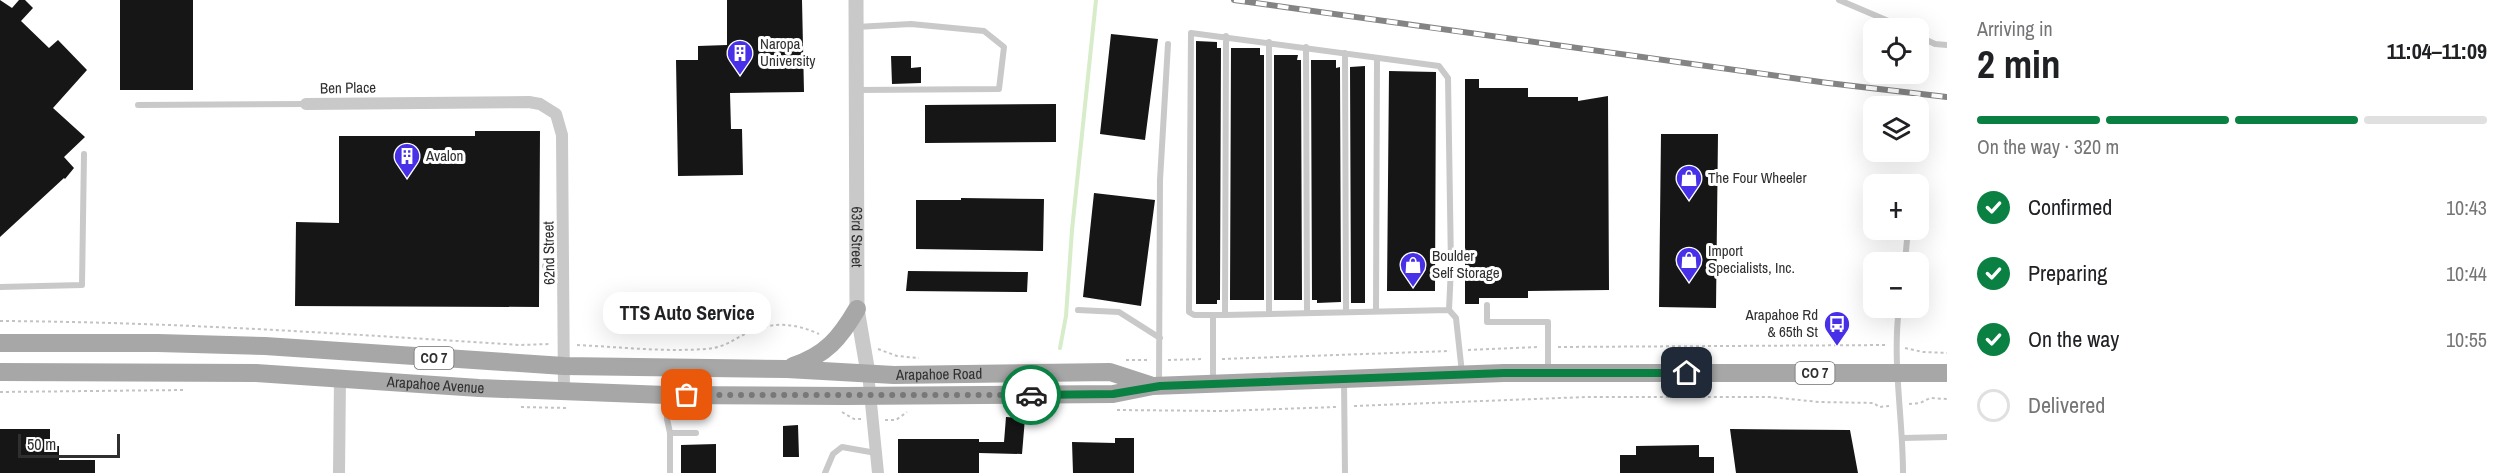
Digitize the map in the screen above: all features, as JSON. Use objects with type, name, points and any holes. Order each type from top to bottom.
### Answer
[{"type":"main road","points":[[787,369],[810,360],[832,344],[846,328],[857,309]]},
{"type":"main road","name":"Arapahoe Avenue","points":[[0,343],[265,346],[564,366],[787,369],[868,373]]},
{"type":"main road","name":"Arapahoe Avenue","points":[[0,372],[256,373],[564,393],[871,395]]},
{"type":"main road","name":"Arapahoe Road","points":[[868,373],[894,375],[1110,372],[1156,386]]},
{"type":"main road","name":"Arapahoe Road","points":[[871,395],[1113,394],[1156,386],[1548,373],[1947,373]]},
{"type":"street","name":"63rd Street","points":[[856,0],[857,309],[871,395],[878,473]]},
{"type":"street","name":"Ben Place","points":[[306,104],[529,102],[540,104],[556,114]]},
{"type":"street","name":"62nd Street","points":[[556,114],[562,135],[564,393]]},
{"type":"street","points":[[339,473],[340,378]]},
{"type":"lane","points":[[1839,0],[1884,18]]},
{"type":"lane","points":[[856,27],[911,24],[984,31],[1004,47],[999,89],[856,90]]},
{"type":"lane","points":[[1449,310],[1225,315],[1194,315],[1190,312],[1191,33],[1438,66],[1448,78],[1451,267],[1449,310],[1456,318],[1462,375]]},
{"type":"lane","points":[[1225,315],[1226,36]]},
{"type":"lane","points":[[1929,41],[1947,45]]},
{"type":"lane","points":[[1269,42],[1269,314]]},
{"type":"lane","points":[[1156,386],[1160,360],[1161,180],[1168,44]]},
{"type":"lane","points":[[1306,47],[1307,313]]},
{"type":"lane","points":[[1345,53],[1346,312]]},
{"type":"lane","points":[[1376,311],[1377,58]]},
{"type":"lane","name":"Ben Place","points":[[138,105],[306,104]]},
{"type":"lane","points":[[0,287],[82,285],[84,154]]},
{"type":"lane","points":[[1906,252],[1907,240]]},
{"type":"lane","points":[[545,266],[564,266]]},
{"type":"lane","points":[[1486,305],[1486,322],[1548,322],[1548,373]]},
{"type":"lane","points":[[1078,310],[1119,312],[1160,338]]},
{"type":"lane","points":[[1213,315],[1213,385]]},
{"type":"lane","points":[[1898,318],[1897,346],[1903,473]]},
{"type":"lane","points":[[1344,381],[1345,473]]},
{"type":"lane","points":[[666,395],[670,433],[670,473]]},
{"type":"lane","points":[[670,433],[696,433]]},
{"type":"lane","points":[[1903,438],[1947,437]]},
{"type":"lane","points":[[825,473],[833,454],[842,447],[876,453]]},
{"type":"path","points":[[0,321],[235,326],[520,345],[564,344],[630,349],[707,349],[730,344],[751,331],[772,325],[789,324],[807,328],[825,337],[832,344]]},
{"type":"path","points":[[1124,360],[1310,358],[1548,347],[1897,346],[1923,352],[1947,353]]},
{"type":"path","points":[[864,351],[880,349],[897,356],[920,358]]},
{"type":"building","points":[[0,0],[12,8],[19,0],[25,0],[33,8],[21,21],[49,48],[58,40],[87,70],[53,108],[85,137],[64,157],[74,168],[65,179],[0,237]]},
{"type":"building","points":[[120,0],[193,0],[193,90],[120,90]]},
{"type":"building","name":"Naropa University","points":[[727,0],[802,0],[804,92],[730,93],[731,129],[742,129],[743,175],[678,176],[676,60],[698,60],[698,46],[727,45]]},
{"type":"building","points":[[1111,34],[1158,39],[1145,140],[1100,134]]},
{"type":"building","points":[[1196,41],[1217,42],[1217,48],[1221,48],[1220,300],[1217,300],[1217,304],[1196,304]]},
{"type":"building","points":[[1231,48],[1260,48],[1260,55],[1264,55],[1264,300],[1230,300]]},
{"type":"building","points":[[1274,55],[1298,55],[1297,60],[1301,60],[1302,300],[1274,300]]},
{"type":"building","points":[[891,56],[911,56],[911,68],[921,67],[921,83],[892,84]]},
{"type":"building","points":[[1311,60],[1336,60],[1336,68],[1340,67],[1341,302],[1317,303],[1317,300],[1312,300]]},
{"type":"building","points":[[1365,66],[1365,303],[1351,303],[1350,67]]},
{"type":"building","points":[[1389,71],[1436,72],[1435,291],[1387,291]]},
{"type":"building","points":[[1465,79],[1479,79],[1479,88],[1528,88],[1528,97],[1578,97],[1578,101],[1608,96],[1609,290],[1528,291],[1528,298],[1479,298],[1479,304],[1465,304]]},
{"type":"building","points":[[1056,104],[1056,142],[925,143],[925,105]]},
{"type":"building","points":[[475,131],[540,131],[539,307],[295,306],[296,222],[339,223],[339,136],[475,136]]},
{"type":"building","points":[[1661,134],[1718,134],[1716,308],[1659,307]]},
{"type":"building","points":[[1094,193],[1155,200],[1141,306],[1083,297]]},
{"type":"building","points":[[961,198],[1044,199],[1043,251],[916,249],[916,200],[961,200]]},
{"type":"building","points":[[908,271],[1028,272],[1027,292],[906,291]]},
{"type":"building","points":[[1006,417],[1025,418],[1022,454],[979,453],[979,473],[898,473],[898,439],[979,439],[979,442],[1004,442]]},
{"type":"building","points":[[798,425],[799,457],[783,457],[783,426]]},
{"type":"building","points":[[0,429],[50,429],[50,446],[59,446],[59,460],[95,460],[95,473],[0,473]]},
{"type":"building","points":[[1730,429],[1850,430],[1858,473],[1736,473]]},
{"type":"building","points":[[1115,438],[1134,438],[1134,473],[1073,473],[1072,442],[1115,443]]},
{"type":"building","points":[[716,444],[716,473],[681,473],[681,445]]},
{"type":"building","points":[[1699,445],[1699,457],[1714,457],[1714,473],[1620,473],[1620,455],[1636,455],[1636,446]]},
{"type":"waterway","points":[[1060,348],[1066,316],[1072,230],[1096,0]]},
{"type":"railway","points":[[1234,0],[1828,83],[1947,97]]},
{"type":"way so far","points":[[687,395],[1031,395]]},
{"type":"place","name":"Naropa University","points":[[740,76]]},
{"type":"place","name":"Avalon","points":[[407,179]]},
{"type":"place","name":"The Four Wheeler","points":[[1689,201]]},
{"type":"place","name":"Import Specialists, Inc.","points":[[1689,283]]},
{"type":"place","name":"Boulder Self Storage","points":[[1413,288]]},
{"type":"place","name":"Arapahoe Rd & 65th St","points":[[1837,347]]},
{"type":"place","name":"TTS Auto Service","points":[[687,395]]},
{"type":"route","points":[[1031,395],[1113,394],[1153,386],[1344,381],[1504,373],[1687,373]]}]
